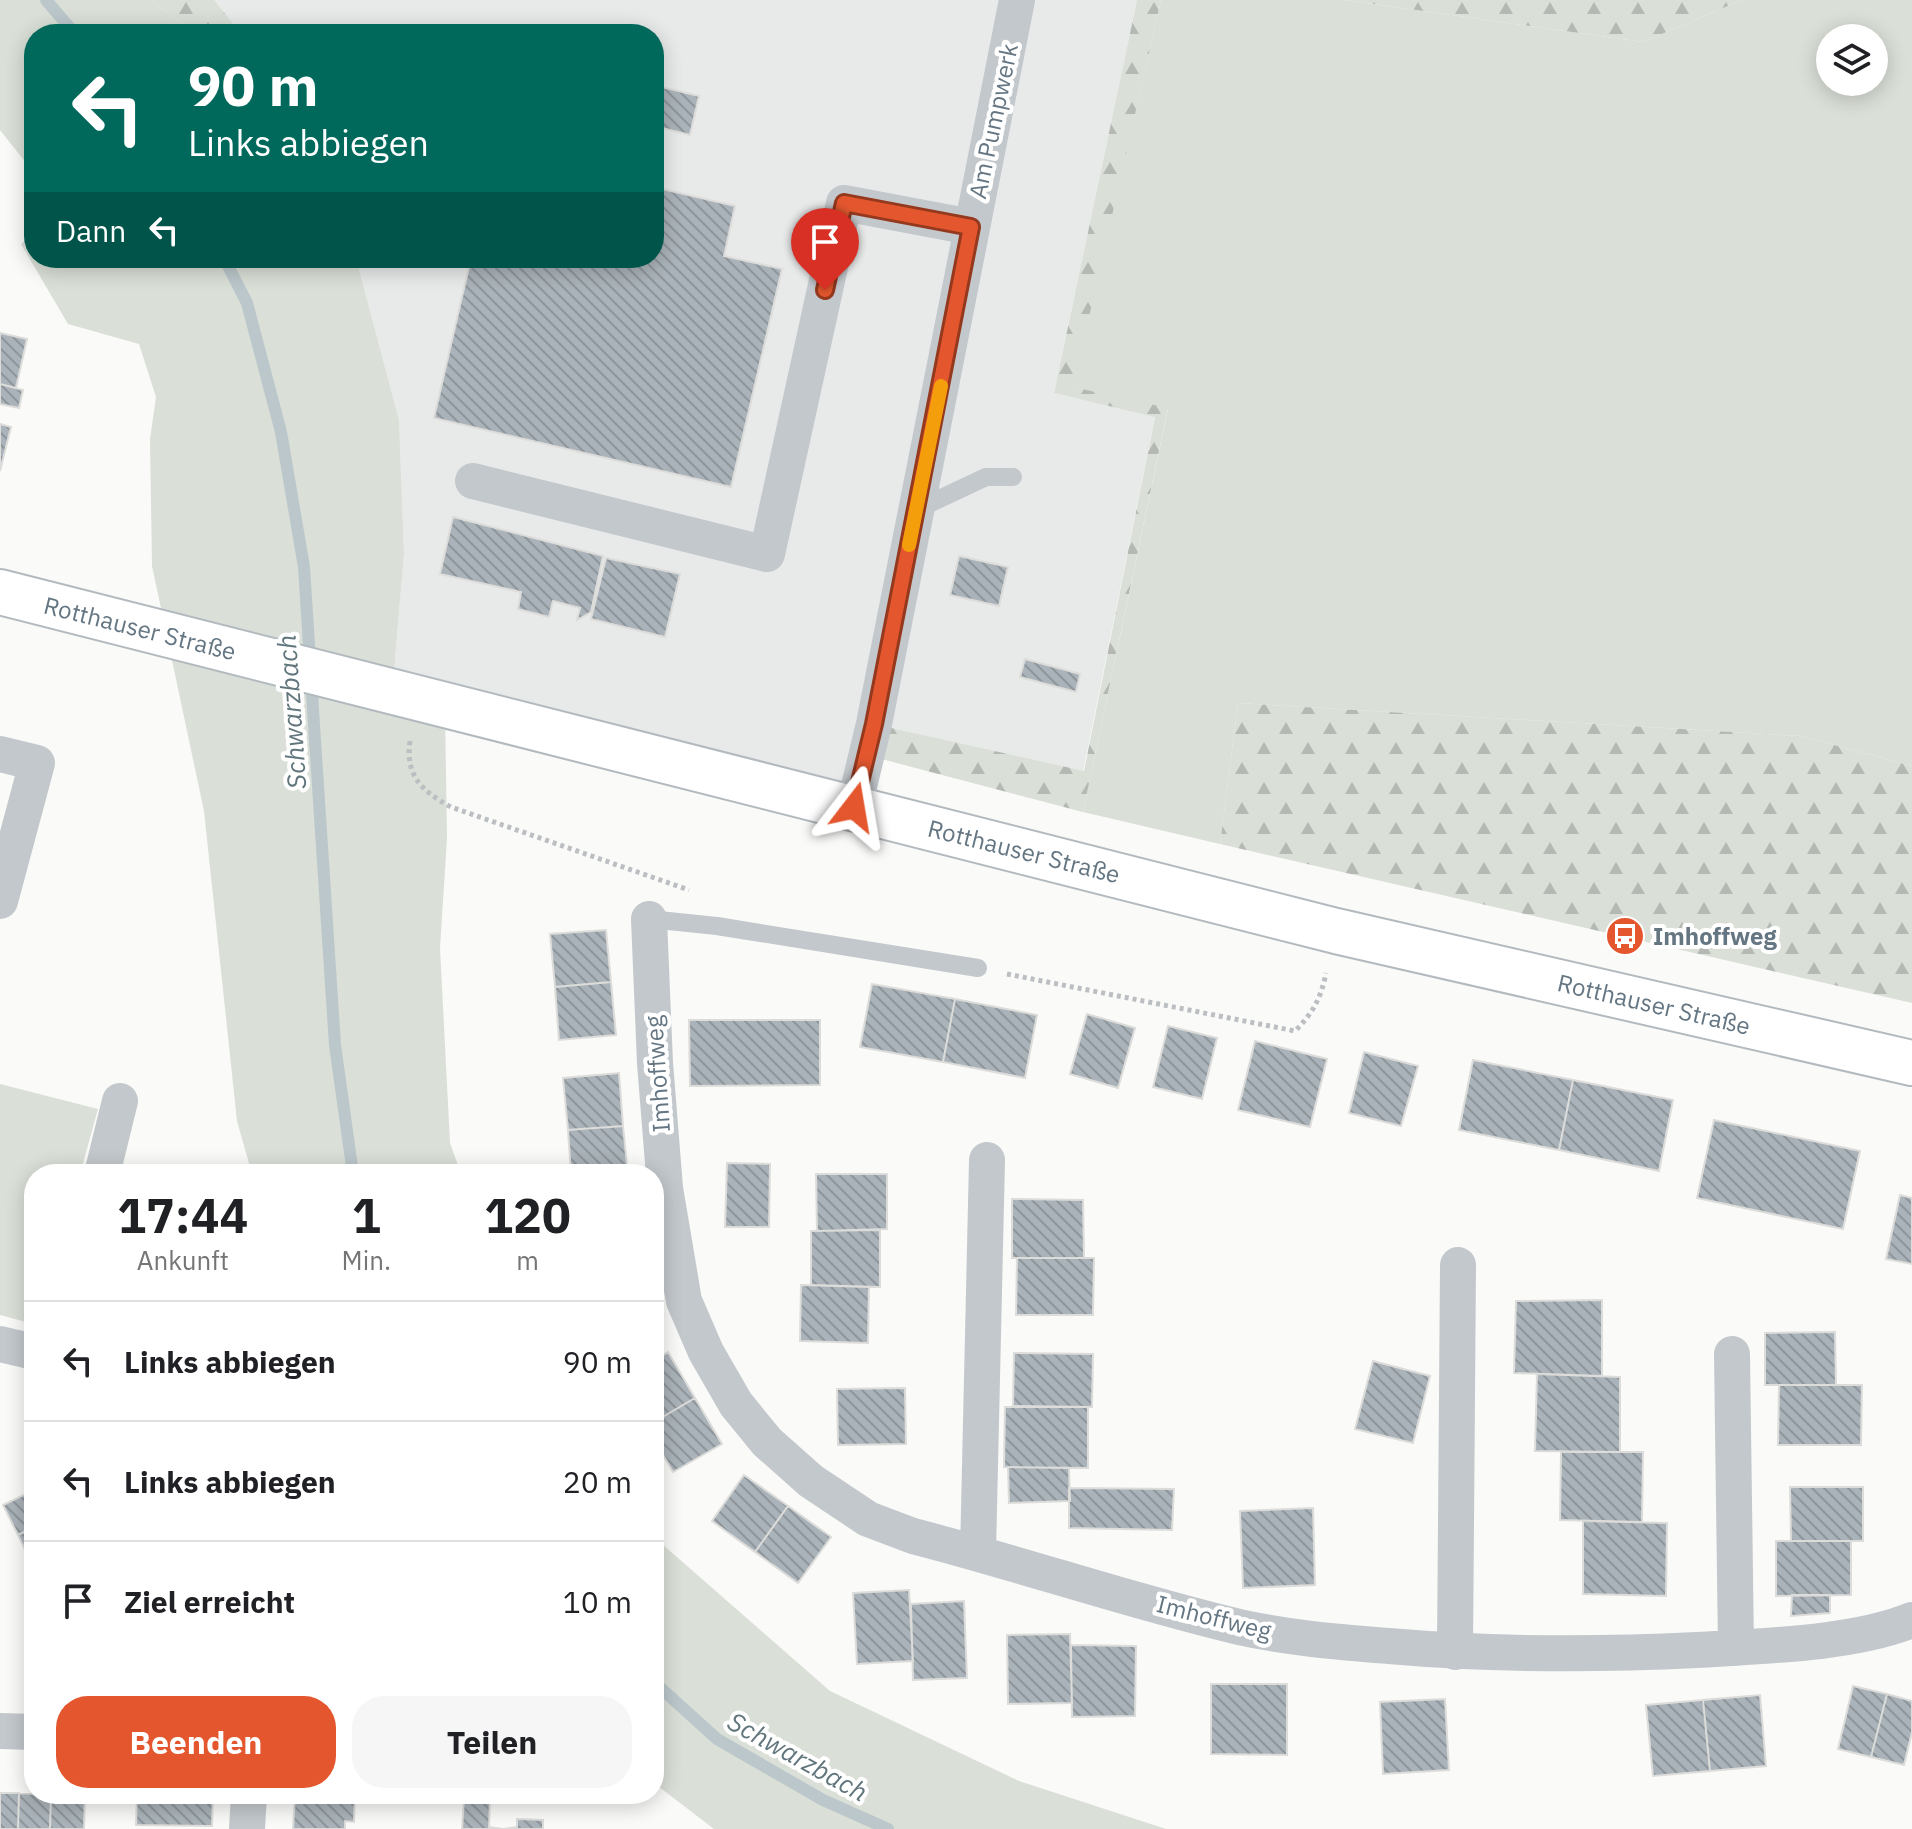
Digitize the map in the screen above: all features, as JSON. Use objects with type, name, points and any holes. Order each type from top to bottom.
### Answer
[{"type":"main road","name":"Rotthauser Straße","points":[[0,592],[1336,931],[1912,1063]]},
{"type":"street","name":"Am Pumpwerk","points":[[854,807],[874,724],[1017,0]]},
{"type":"street","points":[[473,481],[767,554],[844,203],[971,227]]},
{"type":"street","points":[[0,754],[37,763],[0,901]]},
{"type":"street","name":"Imhoffweg","points":[[649,919],[663,1164]]},
{"type":"street","points":[[104,1164],[120,1101]]},
{"type":"street","points":[[978,1553],[987,1160]]},
{"type":"street","name":"Imhoffweg","points":[[664,1176],[684,1301],[706,1352],[736,1404],[767,1442],[811,1481],[868,1519],[913,1536],[1241,1627],[1341,1643],[1455,1652],[1593,1655],[1736,1648],[1886,1631],[1912,1620]]},
{"type":"street","points":[[1455,1652],[1458,1265]]},
{"type":"street","points":[[0,1344],[24,1350]]},
{"type":"street","points":[[1732,1354],[1736,1648]]},
{"type":"street","points":[[0,1731],[24,1732]]},
{"type":"street","points":[[247,1829],[248,1804]]},
{"type":"lane","points":[[916,510],[986,477],[1013,477]]},
{"type":"lane","points":[[649,919],[717,926],[978,968]]},
{"type":"path","points":[[405,694],[410,769],[435,799],[681,885],[715,910],[717,926]]},
{"type":"path","points":[[978,968],[1295,1031],[1321,997],[1336,931]]},
{"type":"shaded area","points":[[214,0],[1137,0],[1054,393],[1155,416],[1083,772],[878,725],[852,804],[393,684],[404,552],[399,420],[359,268],[664,268],[664,24],[232,24]]},
{"type":"green space","points":[[0,0],[150,0],[183,24],[24,24],[24,160],[0,130]]},
{"type":"green space","points":[[150,0],[214,0],[233,24],[183,24]]},
{"type":"green space","points":[[1137,0],[1161,0],[1073,387],[1168,408],[1083,812],[870,756],[878,725],[1084,771],[1155,417],[1054,393]]},
{"type":"green space","points":[[1161,0],[1345,0],[1643,42],[1742,0],[1912,0],[1912,766],[1801,736],[1238,703],[1220,844],[1083,812],[1168,409],[1072,387]]},
{"type":"green space","points":[[1345,0],[1742,0],[1643,42]]},
{"type":"green space","points":[[35,268],[359,268],[399,420],[404,553],[393,684],[445,712],[447,838],[440,948],[450,1143],[457,1164],[249,1164],[237,1121],[204,811],[152,566],[150,439],[156,397],[139,344],[68,324]]},
{"type":"green space","points":[[1238,703],[1801,736],[1912,766],[1912,1003],[1220,844]]},
{"type":"green space","points":[[0,1084],[98,1109],[83,1164],[24,1164],[24,1321],[0,1315]]},
{"type":"green space","points":[[664,1546],[830,1691],[1019,1781],[1166,1829],[714,1829],[664,1791]]},
{"type":"building","points":[[664,88],[699,96],[690,135],[664,128]]},
{"type":"building","points":[[664,189],[735,206],[724,256],[782,269],[731,487],[434,418],[469,268],[664,268]]},
{"type":"building","points":[[0,333],[27,339],[16,388],[0,384]]},
{"type":"building","points":[[0,384],[23,390],[19,408],[0,404]]},
{"type":"building","points":[[0,424],[11,427],[0,471]]},
{"type":"building","points":[[453,517],[603,556],[591,612],[577,620],[580,608],[553,601],[549,617],[518,609],[521,592],[440,574]]},
{"type":"building","points":[[959,556],[1008,567],[999,606],[950,595]]},
{"type":"building","points":[[606,558],[680,574],[665,637],[591,619]]},
{"type":"building","points":[[1025,659],[1080,674],[1076,692],[1020,677]]},
{"type":"building","points":[[606,930],[611,982],[555,987],[550,934]]},
{"type":"building","points":[[611,982],[616,1035],[559,1040],[555,987]]},
{"type":"building","points":[[872,984],[955,999],[943,1062],[860,1047]]},
{"type":"building","points":[[955,999],[1037,1015],[1025,1078],[943,1062]]},
{"type":"building","points":[[1087,1014],[1135,1028],[1118,1088],[1070,1074]]},
{"type":"building","points":[[689,1020],[820,1020],[820,1085],[690,1086]]},
{"type":"building","points":[[1168,1026],[1217,1038],[1202,1099],[1153,1087]]},
{"type":"building","points":[[1255,1041],[1327,1059],[1310,1127],[1238,1110]]},
{"type":"building","points":[[1364,1052],[1418,1066],[1401,1126],[1349,1113]]},
{"type":"building","points":[[1473,1060],[1573,1080],[1559,1150],[1459,1130]]},
{"type":"building","points":[[619,1073],[623,1126],[568,1130],[563,1078]]},
{"type":"building","points":[[1573,1080],[1673,1100],[1659,1171],[1559,1150]]},
{"type":"building","points":[[1714,1120],[1860,1151],[1843,1229],[1697,1198]]},
{"type":"building","points":[[623,1126],[627,1164],[570,1164],[568,1130]]},
{"type":"building","points":[[727,1163],[770,1164],[769,1227],[725,1227]]},
{"type":"building","points":[[816,1174],[887,1174],[887,1229],[817,1231]]},
{"type":"building","points":[[1900,1195],[1912,1198],[1912,1264],[1886,1259]]},
{"type":"building","points":[[1012,1199],[1083,1200],[1084,1258],[1012,1258]]},
{"type":"building","points":[[880,1230],[880,1287],[811,1285],[811,1231]]},
{"type":"building","points":[[1017,1258],[1094,1258],[1093,1315],[1016,1315]]},
{"type":"building","points":[[801,1285],[869,1287],[868,1343],[800,1341]]},
{"type":"building","points":[[1602,1300],[1602,1376],[1514,1373],[1516,1301]]},
{"type":"building","points":[[1835,1332],[1836,1385],[1765,1385],[1765,1333]]},
{"type":"building","points":[[668,1352],[695,1398],[664,1416],[664,1355]]},
{"type":"building","points":[[1014,1353],[1093,1354],[1092,1407],[1013,1406]]},
{"type":"building","points":[[1373,1361],[1430,1376],[1413,1443],[1355,1429]]},
{"type":"building","points":[[1537,1374],[1620,1377],[1620,1452],[1535,1451]]},
{"type":"building","points":[[1779,1385],[1862,1385],[1861,1445],[1778,1445]]},
{"type":"building","points":[[905,1388],[906,1444],[838,1445],[837,1389]]},
{"type":"building","points":[[695,1398],[722,1444],[673,1472],[664,1456],[664,1416]]},
{"type":"building","points":[[1005,1407],[1088,1407],[1088,1468],[1004,1467]]},
{"type":"building","points":[[1561,1452],[1643,1452],[1642,1522],[1560,1520]]},
{"type":"building","points":[[1008,1467],[1069,1468],[1070,1501],[1009,1503]]},
{"type":"building","points":[[744,1475],[788,1506],[755,1552],[712,1521]]},
{"type":"building","points":[[1790,1487],[1863,1487],[1863,1541],[1791,1541]]},
{"type":"building","points":[[1069,1488],[1174,1489],[1172,1530],[1069,1528]]},
{"type":"building","points":[[24,1495],[24,1532],[18,1535],[3,1505]]},
{"type":"building","points":[[788,1506],[831,1537],[798,1583],[755,1552]]},
{"type":"building","points":[[1313,1508],[1315,1585],[1243,1588],[1240,1511]]},
{"type":"building","points":[[1583,1521],[1667,1523],[1666,1596],[1583,1594]]},
{"type":"building","points":[[24,1532],[24,1547],[18,1535]]},
{"type":"building","points":[[1776,1541],[1851,1541],[1851,1595],[1776,1596]]},
{"type":"building","points":[[909,1590],[913,1661],[857,1664],[853,1593]]},
{"type":"building","points":[[1792,1595],[1830,1595],[1830,1613],[1791,1616]]},
{"type":"building","points":[[964,1601],[967,1678],[913,1680],[911,1604]]},
{"type":"building","points":[[1070,1634],[1072,1703],[1008,1704],[1007,1635]]},
{"type":"building","points":[[1071,1645],[1136,1646],[1135,1716],[1072,1717]]},
{"type":"building","points":[[1211,1684],[1287,1684],[1287,1755],[1211,1754]]},
{"type":"building","points":[[1853,1686],[1887,1694],[1871,1757],[1838,1749]]},
{"type":"building","points":[[1887,1694],[1912,1701],[1912,1732],[1904,1765],[1871,1757]]},
{"type":"building","points":[[1760,1695],[1766,1766],[1710,1771],[1703,1700]]},
{"type":"building","points":[[1445,1699],[1449,1770],[1383,1774],[1380,1702]]},
{"type":"building","points":[[1703,1700],[1710,1771],[1653,1776],[1646,1705]]},
{"type":"building","points":[[0,1793],[19,1793],[18,1829],[0,1829]]},
{"type":"building","points":[[19,1793],[24,1793],[24,1804],[51,1804],[50,1829],[18,1829]]},
{"type":"building","points":[[51,1804],[85,1804],[84,1829],[50,1829]]},
{"type":"building","points":[[137,1804],[213,1804],[212,1826],[136,1825]]},
{"type":"building","points":[[294,1804],[355,1804],[354,1822],[345,1821],[345,1829],[293,1829]]},
{"type":"building","points":[[464,1804],[490,1804],[489,1827],[503,1829],[462,1829]]},
{"type":"building","points":[[517,1819],[543,1820],[543,1829],[503,1829],[517,1827]]},
{"type":"waterway","name":"Schwarzbach","points":[[46,0],[66,24]]},
{"type":"waterway","name":"Schwarzbach","points":[[229,268],[247,303],[281,432],[304,567],[310,661]]},
{"type":"waterway","name":"Schwarzbach","points":[[311,679],[335,1045],[352,1164]]},
{"type":"waterway","name":"Schwarzbach","points":[[664,1691],[717,1739],[823,1800],[888,1829]]},
{"type":"slow traffic","points":[[909,545],[941,386]]},
{"type":"place","name":"Imhoffweg","points":[[1625,936]]},
{"type":"route","points":[[825,290],[844,203],[971,227],[874,724],[854,807]]}]
